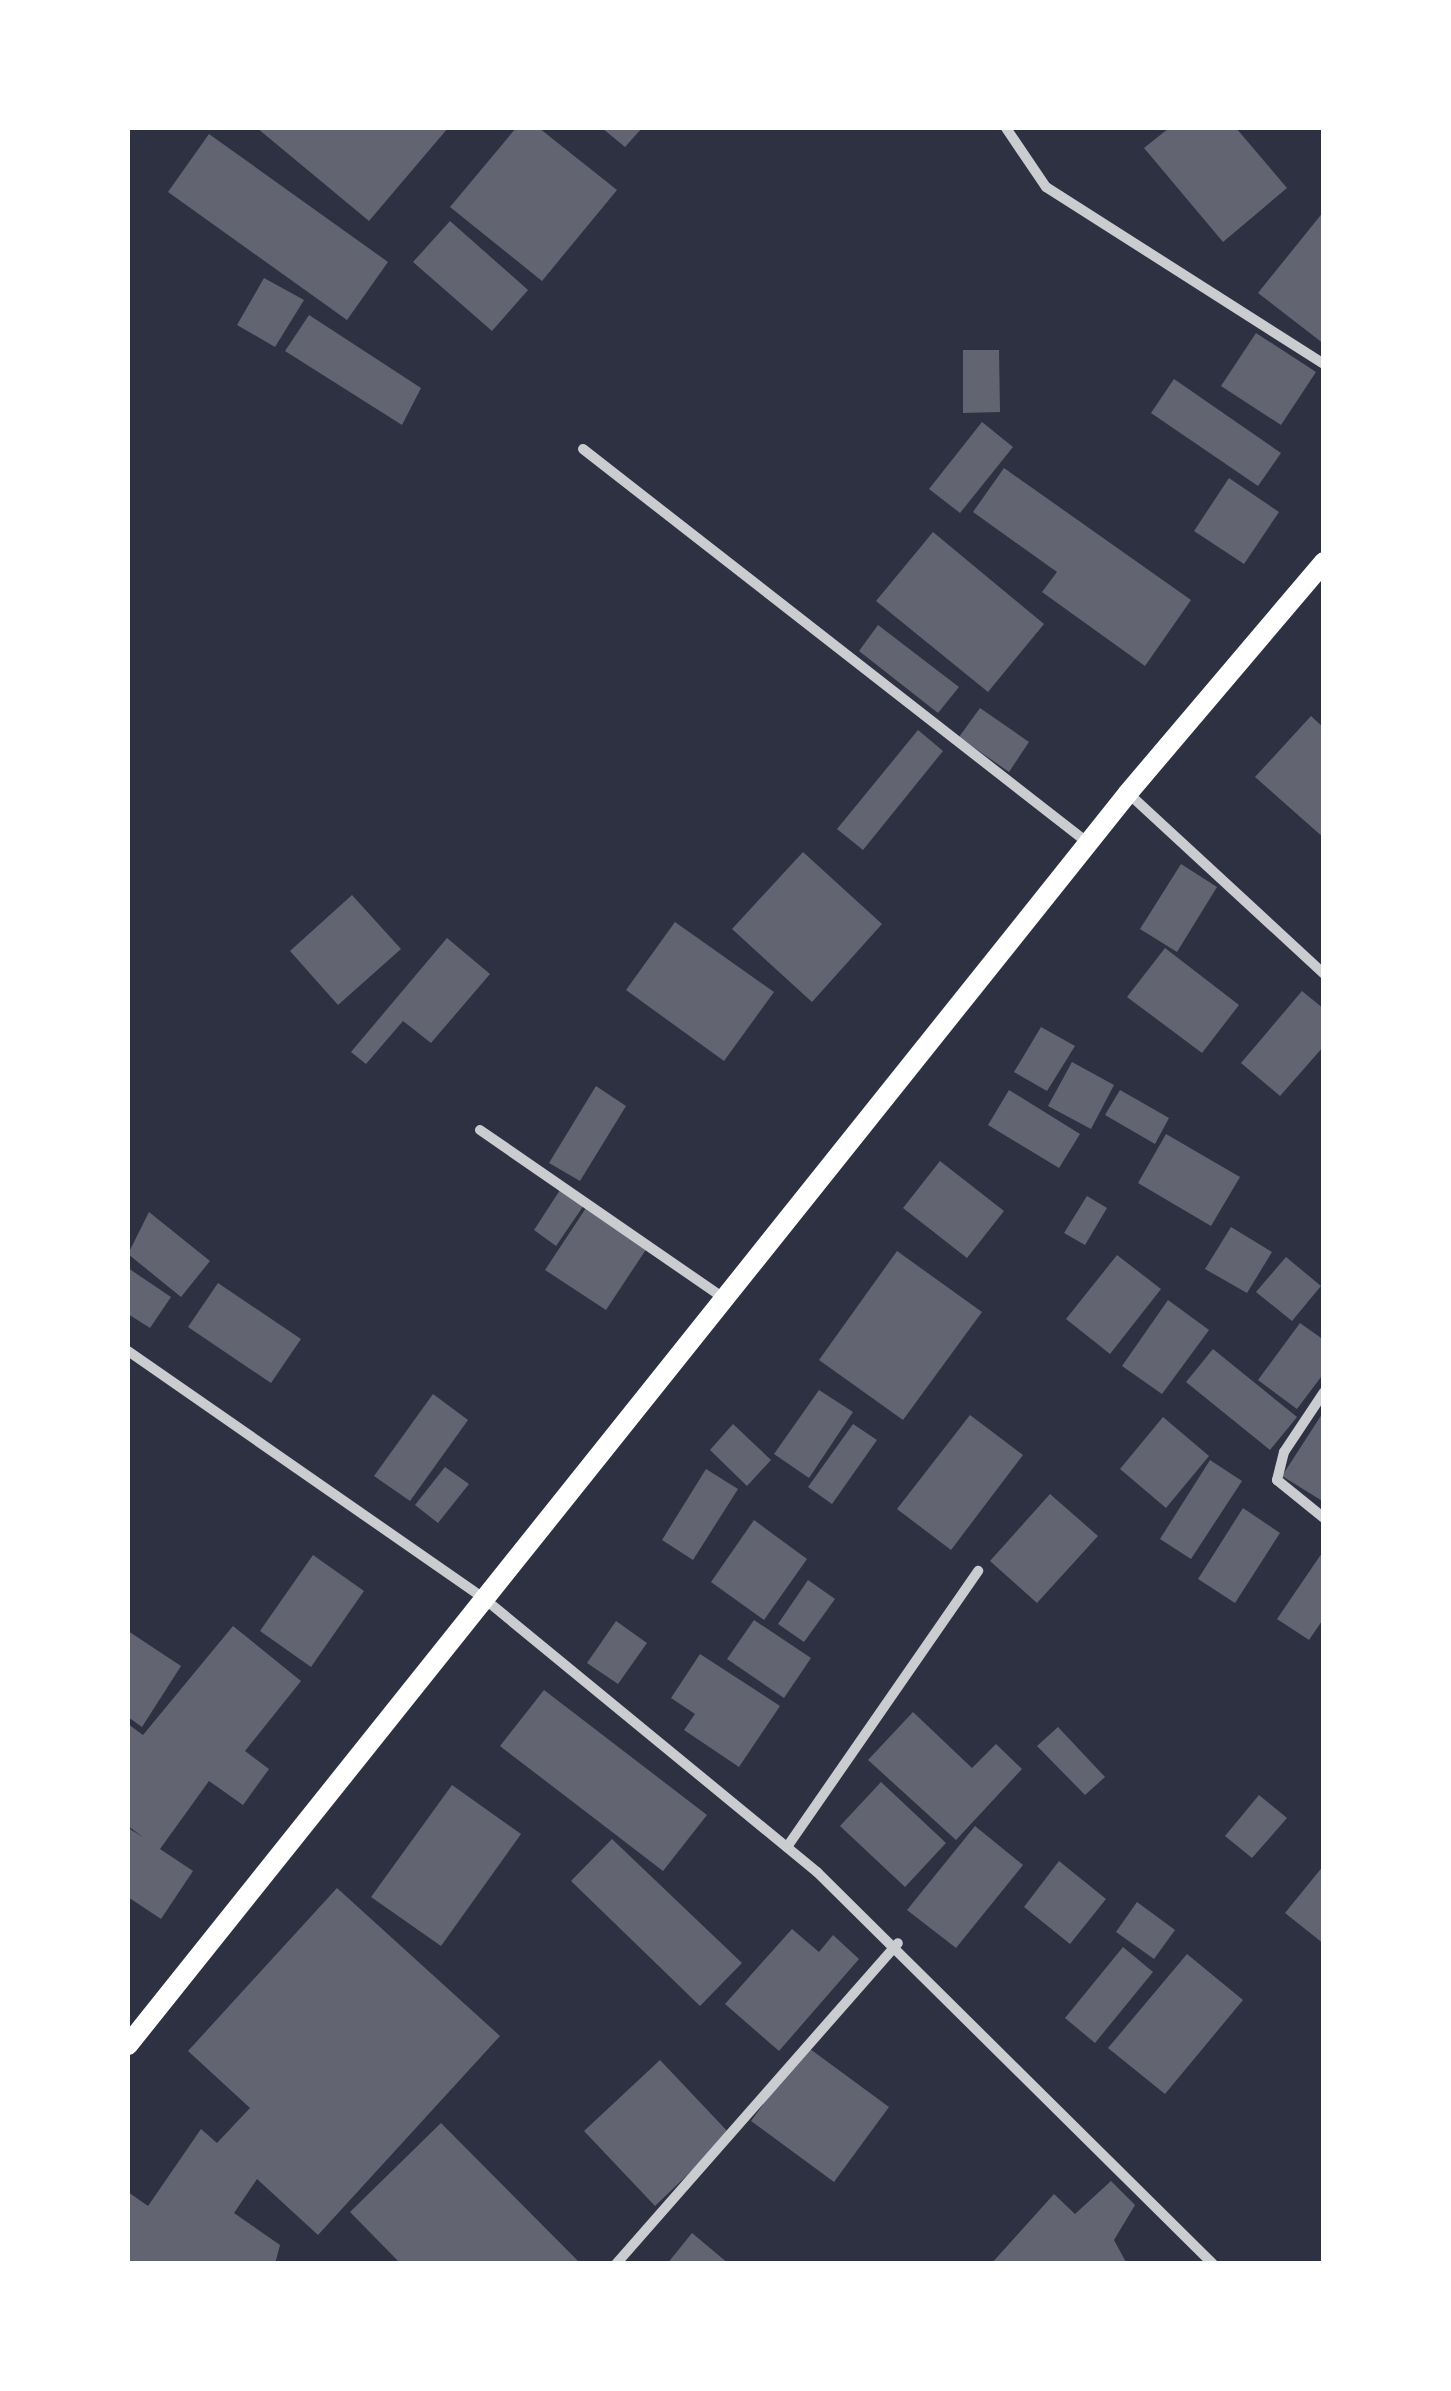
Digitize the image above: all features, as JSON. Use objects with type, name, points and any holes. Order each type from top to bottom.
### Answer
[{"type":"main road","points":[[128,2045],[481,1596],[1128,792],[1324,562]]},
{"type":"street","points":[[1006,128],[1046,186],[1324,364]]},
{"type":"street","points":[[584,449],[1088,843]]},
{"type":"street","points":[[1128,792],[1324,974]]},
{"type":"street","points":[[480,1130],[722,1296]]},
{"type":"street","points":[[128,1351],[481,1596],[787,1847],[898,1943],[1213,2264]]},
{"type":"street","points":[[1324,1392],[1284,1452],[1277,1480],[1324,1518]]},
{"type":"street","points":[[787,1847],[978,1571]]},
{"type":"street","points":[[616,2264],[898,1943]]},
{"type":"building","points":[[257,128],[448,128],[369,221]]},
{"type":"building","points":[[516,128],[539,128],[617,190],[542,281],[450,207]]},
{"type":"building","points":[[602,128],[642,128],[625,147]]},
{"type":"building","points":[[1169,128],[1236,128],[1287,188],[1223,242],[1144,148]]},
{"type":"building","points":[[209,134],[388,262],[347,320],[168,192]]},
{"type":"building","points":[[1324,211],[1324,344],[1258,293]]},
{"type":"building","points":[[450,221],[528,290],[492,331],[413,262]]},
{"type":"building","points":[[264,278],[304,300],[275,347],[237,325]]},
{"type":"building","points":[[309,315],[421,388],[402,425],[285,351]]},
{"type":"building","points":[[1256,333],[1316,372],[1281,425],[1221,386]]},
{"type":"building","points":[[963,350],[999,350],[1000,412],[963,413]]},
{"type":"building","points":[[1174,379],[1281,453],[1258,486],[1151,413]]},
{"type":"building","points":[[982,422],[1013,447],[960,513],[929,489]]},
{"type":"building","points":[[1004,468],[1191,600],[1145,666],[1042,592],[1057,572],[973,512]]},
{"type":"building","points":[[1229,478],[1279,512],[1244,564],[1194,531]]},
{"type":"building","points":[[933,532],[1044,624],[988,692],[876,601]]},
{"type":"building","points":[[878,625],[959,687],[938,713],[859,651]]},
{"type":"building","points":[[980,708],[1029,742],[1009,772],[959,737]]},
{"type":"building","points":[[1311,716],[1324,728],[1324,838],[1255,777]]},
{"type":"building","points":[[918,730],[943,751],[863,850],[837,829]]},
{"type":"building","points":[[803,852],[882,924],[812,1002],[732,929]]},
{"type":"building","points":[[1181,864],[1217,887],[1177,952],[1140,929]]},
{"type":"building","points":[[352,895],[401,949],[338,1005],[290,951]]},
{"type":"building","points":[[675,922],[774,992],[724,1061],[626,990]]},
{"type":"building","points":[[447,938],[490,974],[431,1043],[403,1021],[366,1064],[351,1052]]},
{"type":"building","points":[[1165,948],[1239,1005],[1202,1053],[1127,997]]},
{"type":"building","points":[[1302,991],[1324,1009],[1324,1046],[1280,1096],[1241,1063]]},
{"type":"building","points":[[1041,1027],[1075,1046],[1047,1091],[1014,1072]]},
{"type":"building","points":[[1072,1062],[1114,1085],[1091,1129],[1048,1106]]},
{"type":"building","points":[[596,1086],[626,1106],[580,1181],[549,1163]]},
{"type":"building","points":[[1009,1090],[1080,1134],[1059,1168],[988,1125]]},
{"type":"building","points":[[1120,1090],[1169,1118],[1155,1144],[1105,1115]]},
{"type":"building","points":[[1166,1134],[1240,1177],[1211,1226],[1138,1183]]},
{"type":"building","points":[[940,1161],[1004,1211],[967,1258],[903,1208]]},
{"type":"building","points":[[560,1190],[584,1205],[556,1246],[534,1230]]},
{"type":"building","points":[[1087,1196],[1107,1208],[1085,1245],[1064,1233]]},
{"type":"building","points":[[586,1208],[647,1248],[606,1310],[545,1270]]},
{"type":"building","points":[[149,1212],[210,1261],[181,1297],[128,1254]]},
{"type":"building","points":[[1231,1227],[1272,1252],[1247,1293],[1205,1269]]},
{"type":"building","points":[[897,1251],[982,1312],[903,1420],[819,1360]]},
{"type":"building","points":[[1117,1255],[1161,1289],[1110,1354],[1066,1319]]},
{"type":"building","points":[[1286,1257],[1321,1286],[1292,1321],[1256,1292]]},
{"type":"building","points":[[128,1268],[171,1297],[150,1328],[128,1314]]},
{"type":"building","points":[[218,1283],[301,1339],[271,1383],[188,1327]]},
{"type":"building","points":[[1168,1300],[1209,1330],[1162,1394],[1122,1366]]},
{"type":"building","points":[[1300,1323],[1324,1340],[1324,1373],[1297,1409],[1258,1380]]},
{"type":"building","points":[[1213,1349],[1297,1417],[1270,1450],[1186,1382]]},
{"type":"building","points":[[819,1390],[853,1412],[809,1478],[774,1454]]},
{"type":"building","points":[[433,1394],[468,1420],[410,1501],[374,1476]]},
{"type":"building","points":[[1324,1411],[1324,1502],[1282,1476]]},
{"type":"building","points":[[970,1415],[1023,1455],[951,1550],[897,1509]]},
{"type":"building","points":[[1163,1417],[1209,1456],[1166,1508],[1120,1469]]},
{"type":"building","points":[[733,1424],[771,1460],[747,1486],[710,1450]]},
{"type":"building","points":[[853,1424],[877,1440],[832,1504],[808,1487]]},
{"type":"building","points":[[1210,1460],[1242,1481],[1191,1559],[1160,1539]]},
{"type":"building","points":[[445,1467],[469,1484],[438,1523],[415,1505]]},
{"type":"building","points":[[706,1469],[738,1489],[693,1560],[662,1540]]},
{"type":"building","points":[[1050,1494],[1098,1536],[1037,1603],[990,1561]]},
{"type":"building","points":[[1243,1508],[1280,1533],[1235,1603],[1198,1579]]},
{"type":"building","points":[[754,1520],[807,1559],[764,1620],[711,1582]]},
{"type":"building","points":[[1324,1550],[1324,1618],[1309,1640],[1277,1619]]},
{"type":"building","points":[[313,1555],[364,1591],[311,1667],[260,1631]]},
{"type":"building","points":[[808,1580],[835,1599],[804,1642],[778,1624]]},
{"type":"building","points":[[754,1620],[811,1658],[784,1698],[727,1659]]},
{"type":"building","points":[[616,1621],[647,1643],[618,1684],[587,1663]]},
{"type":"building","points":[[233,1626],[301,1681],[245,1751],[269,1769],[243,1805],[209,1781],[160,1849],[193,1871],[161,1919],[128,1897],[128,1828],[143,1837],[128,1826],[128,1724],[143,1735]]},
{"type":"building","points":[[128,1631],[181,1666],[142,1727],[128,1717]]},
{"type":"building","points":[[700,1654],[780,1706],[739,1767],[684,1730],[695,1714],[671,1698]]},
{"type":"building","points":[[544,1690],[707,1815],[663,1871],[500,1746]]},
{"type":"building","points":[[913,1712],[972,1768],[996,1744],[1022,1769],[956,1840],[868,1760]]},
{"type":"building","points":[[1058,1727],[1105,1777],[1085,1795],[1037,1746]]},
{"type":"building","points":[[881,1782],[946,1843],[905,1887],[840,1826]]},
{"type":"building","points":[[452,1785],[521,1834],[441,1946],[371,1897]]},
{"type":"building","points":[[1259,1795],[1287,1818],[1252,1858],[1225,1836]]},
{"type":"building","points":[[975,1826],[1023,1865],[956,1948],[907,1910]]},
{"type":"building","points":[[612,1839],[742,1963],[700,2006],[571,1881]]},
{"type":"building","points":[[1059,1861],[1106,1899],[1070,1944],[1024,1907]]},
{"type":"building","points":[[1324,1865],[1324,1944],[1285,1913]]},
{"type":"building","points":[[337,1888],[500,2036],[318,2235],[257,2179],[234,2213],[280,2245],[275,2264],[128,2264],[128,2192],[148,2206],[201,2129],[217,2143],[250,2108],[188,2051]]},
{"type":"building","points":[[1137,1902],[1175,1930],[1154,1959],[1116,1932]]},
{"type":"building","points":[[792,1929],[819,1952],[833,1935],[859,1959],[779,2051],[725,2004]]},
{"type":"building","points":[[1123,1947],[1153,1972],[1095,2043],[1065,2018]]},
{"type":"building","points":[[1187,1954],[1243,2000],[1165,2094],[1108,2048]]},
{"type":"building","points":[[806,2046],[889,2107],[834,2182],[751,2121]]},
{"type":"building","points":[[660,2060],[730,2134],[655,2206],[584,2131]]},
{"type":"building","points":[[441,2123],[581,2264],[401,2264],[350,2212]]},
{"type":"building","points":[[1111,2181],[1135,2205],[1114,2240],[1127,2264],[991,2264],[1054,2194],[1075,2214]]},
{"type":"building","points":[[692,2233],[729,2264],[667,2264]]}]
